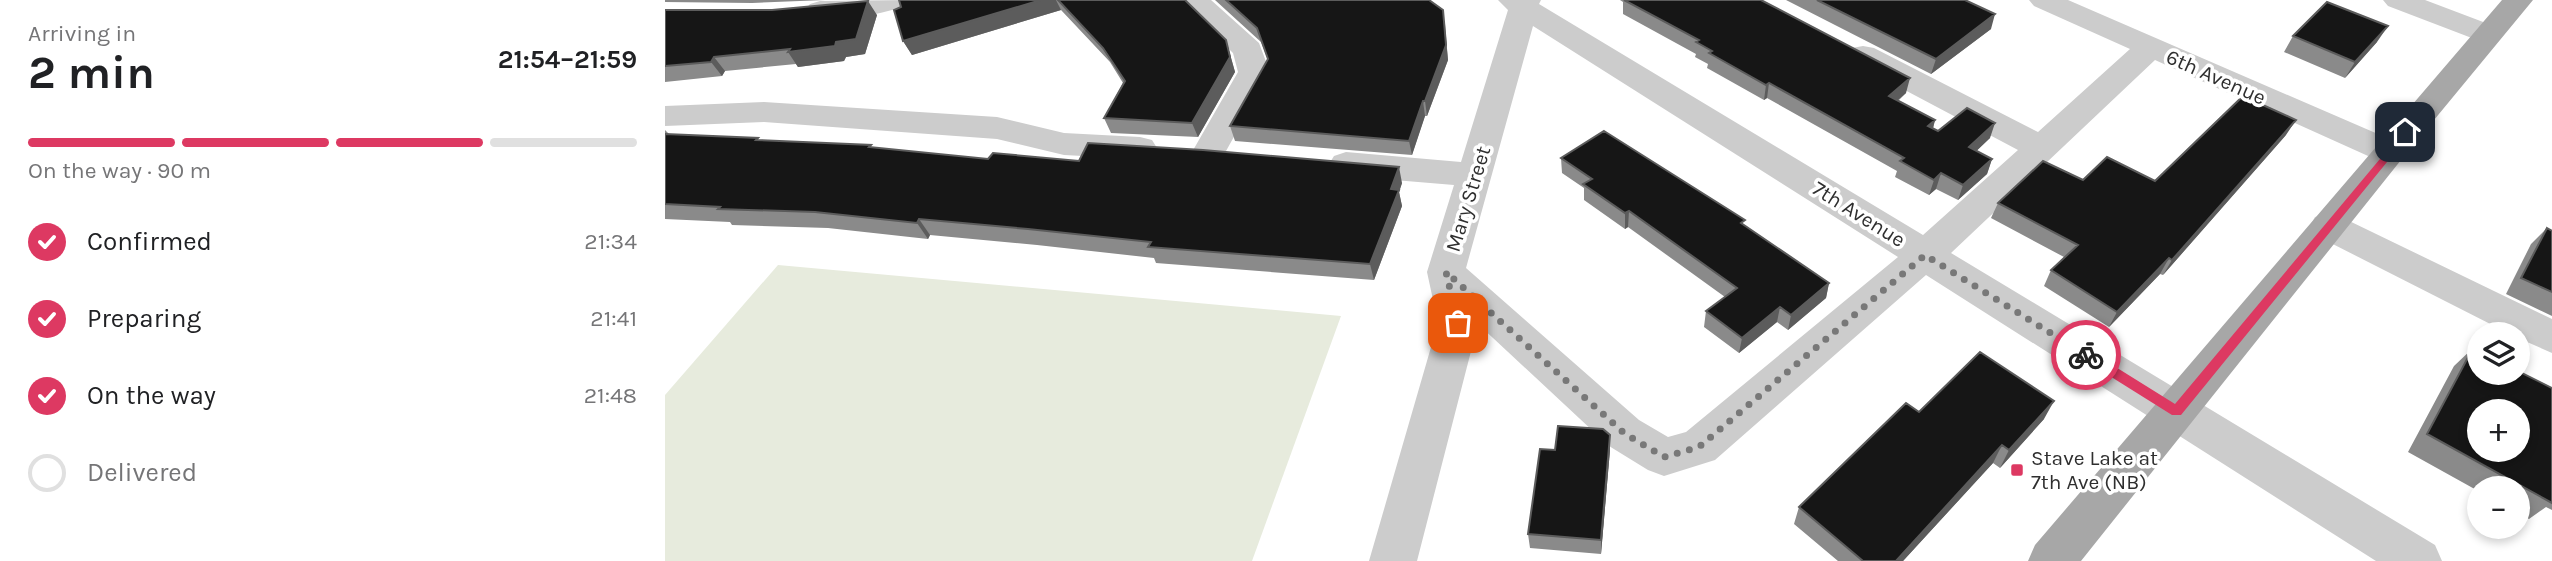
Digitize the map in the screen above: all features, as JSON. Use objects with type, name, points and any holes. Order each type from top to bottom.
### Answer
[{"type":"main road","points":[[2052,561],[2389,152],[2518,0]]},
{"type":"street","points":[[790,12],[869,6],[897,0]]},
{"type":"street","points":[[1187,150],[1254,72],[1248,50],[1194,0]]},
{"type":"street","name":"6th Avenue","points":[[2044,0],[2389,152]]},
{"type":"street","points":[[2398,0],[2488,34]]},
{"type":"street","name":"Mary Street","points":[[1393,561],[1458,323],[1446,272],[1521,2]]},
{"type":"street","name":"7th Avenue","points":[[1521,2],[2418,561]]},
{"type":"street","points":[[1843,45],[2041,148]]},
{"type":"street","points":[[1446,272],[1624,433],[1664,457],[1699,447],[1925,255],[2150,48]]},
{"type":"street","points":[[665,116],[778,113],[997,128],[1064,144],[1250,155]]},
{"type":"street","points":[[1319,161],[1475,175]]},
{"type":"street","points":[[2328,226],[2552,337]]},
{"type":"shaded area","points":[[778,265],[1341,316],[1252,561],[665,561],[665,395]]},
{"type":"building","points":[[899,0],[1041,0],[903,41],[894,10],[901,7]]},
{"type":"building","points":[[1058,0],[1185,0],[1226,40],[1230,57],[1192,123],[1104,118],[1125,81],[1103,48]]},
{"type":"building","points":[[1226,0],[1429,0],[1443,10],[1446,45],[1409,141],[1230,126],[1268,59],[1257,28]]},
{"type":"building","points":[[1624,0],[1761,0],[1910,78],[1889,96],[1935,120],[1928,126],[1938,131],[1967,108],[1995,123],[1969,147],[1992,159],[1963,185],[1941,173],[1934,180],[1900,161],[1904,158],[1709,53],[1712,51],[1696,42],[1699,40]]},
{"type":"building","points":[[1817,0],[1965,0],[1995,14],[1936,59]]},
{"type":"building","points":[[868,1],[856,39],[836,42],[835,46],[714,57],[711,62],[665,66],[665,10],[772,10]]},
{"type":"building","points":[[2327,2],[2388,26],[2355,62],[2293,36]]},
{"type":"building","points":[[2243,96],[2296,120],[2172,260],[2169,258],[2117,312],[2051,270],[2078,245],[1998,203],[2043,161],[2083,180],[2107,157],[2155,181]]},
{"type":"building","points":[[1604,131],[1745,220],[1741,223],[1829,283],[1791,315],[1780,307],[1742,338],[1706,311],[1737,288],[1629,211],[1625,213],[1583,184],[1592,179],[1561,158]]},
{"type":"building","points":[[665,134],[871,145],[869,147],[988,159],[993,153],[1079,161],[1088,143],[1203,150],[1399,167],[1391,189],[1399,190],[1370,264],[1148,247],[1151,242],[919,219],[917,223],[815,212],[718,209],[720,207],[665,204]]},
{"type":"building","points":[[2547,228],[2552,231],[2552,292],[2521,278]]},
{"type":"building","points":[[1980,352],[2054,401],[2009,450],[2002,445],[1896,561],[1863,561],[1799,507],[1906,403],[1919,412]]},
{"type":"building","points":[[2467,359],[2467,385],[2530,385],[2530,377],[2552,388],[2552,503],[2530,491],[2530,476],[2503,476],[2478,462],[2530,462],[2530,399],[2467,399],[2467,456],[2427,434]]},
{"type":"building","points":[[1558,426],[1603,429],[1610,435],[1601,540],[1528,534],[1540,449],[1555,450]]},
{"type":"way so far","points":[[1458,323],[1446,272],[1624,433],[1664,457],[1699,447],[1925,255],[2086,355]]},
{"type":"place","name":"Stave Lake at 7th Ave (NB)","points":[[2017,470]]},
{"type":"route","points":[[2086,355],[2177,411],[2405,132]]}]
